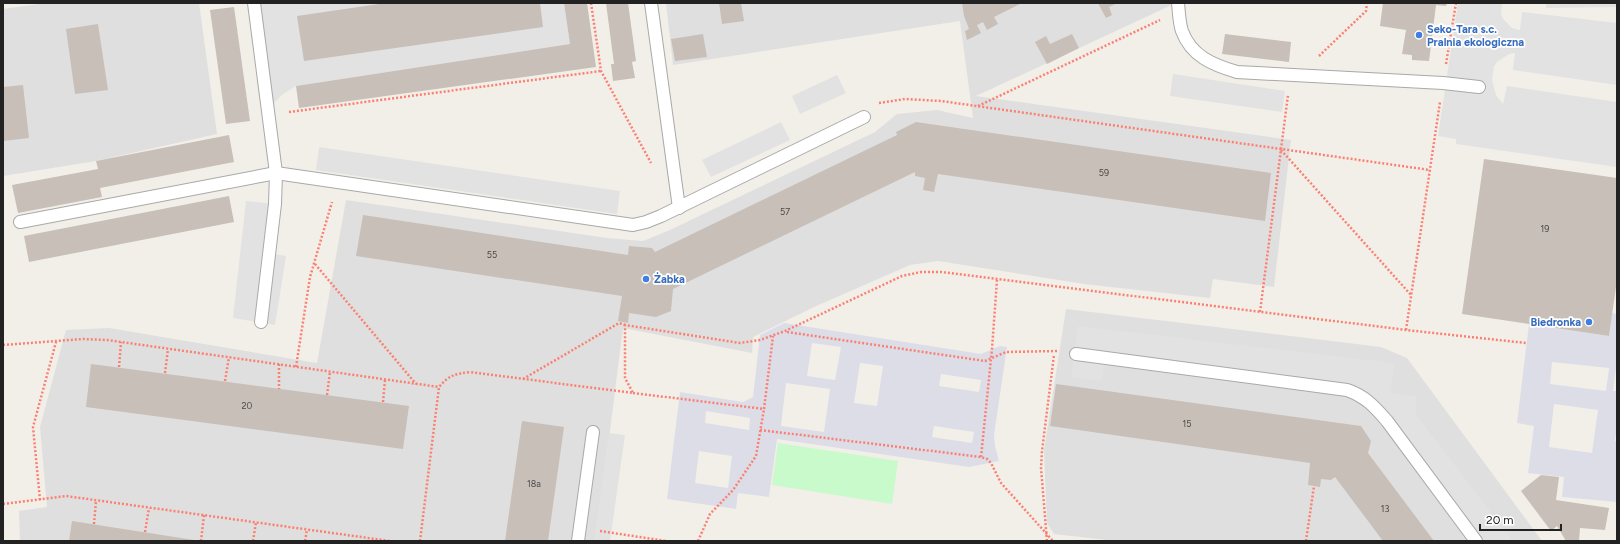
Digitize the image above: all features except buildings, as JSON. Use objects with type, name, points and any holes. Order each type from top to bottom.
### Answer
[{"type":"lane","points":[[254,3],[276,173],[275,204],[261,322]]},
{"type":"lane","points":[[651,3],[679,208]]},
{"type":"lane","points":[[1178,7],[1181,30],[1193,51],[1210,63],[1237,72],[1443,83],[1479,87]]},
{"type":"lane","points":[[20,222],[276,173],[621,225],[632,225],[646,222],[679,208],[864,117]]},
{"type":"lane","points":[[1076,354],[1347,390],[1358,394],[1373,404],[1387,421],[1476,541]]},
{"type":"lane","points":[[578,541],[593,432]]},
{"type":"path","points":[[591,3],[601,70],[654,167]]},
{"type":"path","points":[[1260,312],[1281,149],[1295,75],[1366,11],[1367,3]]},
{"type":"path","points":[[1406,330],[1456,3]]},
{"type":"path","points":[[977,106],[1178,7]]},
{"type":"path","points":[[269,114],[601,70]]},
{"type":"path","points":[[864,117],[860,109],[875,104],[905,99],[941,101],[1430,170]]},
{"type":"path","points":[[1281,149],[1411,295]]},
{"type":"path","points":[[296,367],[310,277],[337,182]]},
{"type":"path","points":[[315,263],[417,384]]},
{"type":"path","points":[[523,379],[619,323],[740,343],[760,340],[785,331],[902,276],[921,272],[941,272],[1406,330],[1526,343]]},
{"type":"path","points":[[981,457],[997,280]]},
{"type":"path","points":[[625,325],[625,378],[633,393]]},
{"type":"path","points":[[785,331],[985,361],[1006,352],[1055,351],[1076,354]]},
{"type":"path","points":[[698,541],[710,514],[732,490],[756,456],[764,410],[773,336]]},
{"type":"path","points":[[3,345],[83,339],[121,342],[439,387]]},
{"type":"path","points":[[40,500],[33,427],[56,342]]},
{"type":"path","points":[[119,367],[121,342]]},
{"type":"path","points":[[165,373],[168,349]]},
{"type":"path","points":[[1047,541],[1041,468],[1055,351]]},
{"type":"path","points":[[225,381],[229,357]]},
{"type":"path","points":[[279,364],[279,389]]},
{"type":"path","points":[[327,395],[330,372]]},
{"type":"path","points":[[420,541],[439,387],[446,379],[455,374],[470,372],[764,410]]},
{"type":"path","points":[[383,402],[385,380]]},
{"type":"path","points":[[760,430],[981,457],[987,459],[991,463],[1001,483],[1053,541]]},
{"type":"path","points":[[1306,541],[1314,486]]},
{"type":"path","points":[[3,504],[66,496],[256,522],[364,539],[390,541]]},
{"type":"path","points":[[94,524],[96,500]]},
{"type":"path","points":[[145,532],[149,508]]},
{"type":"path","points":[[201,541],[204,516]]},
{"type":"path","points":[[253,541],[256,522]]},
{"type":"path","points":[[580,527],[666,541]]},
{"type":"path","points":[[305,541],[307,530]]},
{"type":"shaded area","points":[[46,3],[199,3],[217,134],[96,161],[3,176],[3,9]]},
{"type":"shaded area","points":[[254,3],[564,3],[570,44],[296,86],[283,94],[268,109]]},
{"type":"shaded area","points":[[666,3],[1176,3],[976,96],[1291,140],[1274,287],[1213,279],[1210,298],[1084,284],[938,261],[910,265],[814,307],[753,337],[752,353],[623,328],[596,541],[20,541],[19,511],[47,507],[40,427],[66,330],[109,328],[317,363],[346,200],[607,238],[643,241],[670,230],[875,132],[897,114],[937,110],[973,118],[960,21],[673,65]]},
{"type":"shaded area","points":[[1458,3],[1502,3],[1501,15],[1504,20],[1512,28],[1520,30],[1522,12],[1617,23],[1617,85],[1513,70],[1515,53],[1509,54],[1497,62],[1494,66],[1492,80],[1496,95],[1503,104],[1507,86],[1617,102],[1617,167],[1456,144],[1456,139],[1438,136]]},
{"type":"shaded area","points":[[1546,3],[1617,3],[1617,7],[1546,8]]},
{"type":"shaded area","points":[[1173,74],[1285,91],[1282,112],[1170,96]]},
{"type":"shaded area","points":[[837,75],[846,93],[800,114],[792,96]]},
{"type":"shaded area","points":[[781,122],[790,140],[711,177],[702,160]]},
{"type":"shaded area","points":[[319,147],[620,191],[617,214],[316,170]]},
{"type":"shaded area","points":[[246,201],[275,204],[269,253],[286,256],[275,325],[233,318]]},
{"type":"shaded area","points":[[1066,309],[1381,347],[1407,358],[1542,541],[1116,541],[1054,534],[1047,523],[1044,450]]},
{"type":"shaded area","points":[[1612,313],[1617,314],[1617,368],[1613,391],[1617,391],[1617,425],[1615,441],[1617,441],[1617,502],[1562,497],[1564,477],[1528,473],[1534,426],[1517,423],[1529,324],[1609,336]],"holes":[[[1552,362],[1609,368],[1606,391],[1550,384]],[[1554,404],[1598,410],[1592,453],[1549,447]]]},
{"type":"shaded area","points":[[784,323],[981,354],[1000,346],[1007,347],[994,435],[999,461],[969,467],[777,439],[769,497],[738,493],[736,509],[667,499],[680,392],[743,402],[753,397],[760,335]],"holes":[[[812,343],[841,347],[835,380],[807,376]],[[860,363],[883,366],[877,406],[854,403]],[[941,374],[981,380],[979,392],[939,386]],[[786,383],[830,389],[824,432],[781,426]],[[706,411],[750,418],[749,430],[705,423]],[[934,426],[974,432],[972,443],[932,437]],[[699,451],[732,456],[728,488],[695,483]]]},
{"type":"shaded area","points":[[1078,326],[1394,363],[1391,393],[1416,396],[1416,415],[1513,541],[1476,541],[1358,394],[1105,357],[1102,381],[1071,377]]},
{"type":"shaded area","points":[[609,433],[625,435],[610,541],[594,541]]},
{"type":"green space","points":[[778,443],[898,461],[892,504],[772,485]]},
{"type":"place","name":"Seko-Tara s.c. Pralnia ekologiczna","points":[[1419,35]]},
{"type":"place","name":"Żabka","points":[[646,279]]},
{"type":"place","name":"Biedronka","points":[[1589,322]]}]
